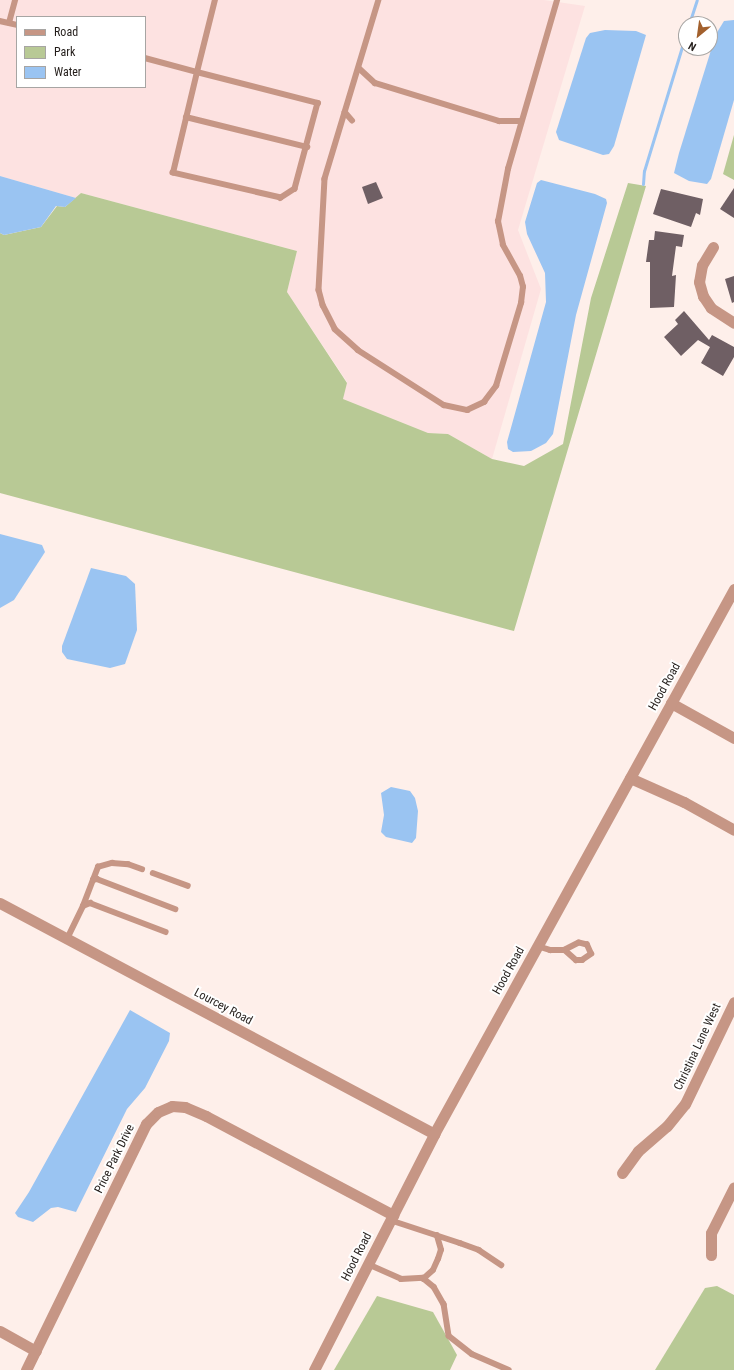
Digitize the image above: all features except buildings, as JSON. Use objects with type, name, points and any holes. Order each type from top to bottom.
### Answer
[{"type":"street","points":[[712,247],[702,265],[699,282],[703,296],[711,308],[734,324]]},
{"type":"street","name":"Hood Road","points":[[314,1370],[434,1134],[734,589]]},
{"type":"street","points":[[671,703],[734,738]]},
{"type":"street","points":[[630,778],[684,802],[734,830]]},
{"type":"street","name":"Lourcey Road","points":[[0,903],[434,1134]]},
{"type":"street","name":"Christina Lane West","points":[[622,1173],[638,1151],[667,1126],[685,1104],[734,1002]]},
{"type":"street","name":"Price Park Drive","points":[[26,1370],[146,1124],[158,1112],[172,1106],[185,1107],[206,1116],[392,1217]]},
{"type":"street","points":[[711,1255],[711,1233],[734,1187]]},
{"type":"street","points":[[0,1332],[36,1351]]},
{"type":"lane","points":[[9,23],[14,0]]},
{"type":"lane","points":[[146,58],[197,72],[318,103],[295,189],[281,198],[173,173],[186,117],[197,72],[215,0]]},
{"type":"lane","points":[[379,0],[325,179],[319,290],[323,306],[335,329],[358,350],[455,409],[476,407],[492,395],[521,303],[522,281],[503,244],[498,222],[508,169],[557,0]]},
{"type":"lane","points":[[0,21],[16,25]]},
{"type":"lane","points":[[359,68],[375,83],[499,121],[521,121]]},
{"type":"lane","points":[[345,112],[352,120]]},
{"type":"lane","points":[[186,117],[307,147]]},
{"type":"lane","points":[[67,938],[83,906],[98,867],[112,863],[128,864],[142,869]]},
{"type":"lane","points":[[153,873],[188,886]]},
{"type":"lane","points":[[93,880],[97,879],[175,909]]},
{"type":"lane","points":[[83,906],[90,903],[166,932]]},
{"type":"lane","points":[[537,946],[550,950],[564,950]]},
{"type":"lane","points":[[392,1217],[437,1236],[479,1250],[501,1265]]},
{"type":"lane","points":[[424,1279],[433,1270],[441,1250],[437,1236]]},
{"type":"lane","points":[[368,1264],[402,1279],[424,1279],[434,1287],[444,1304],[449,1336],[472,1354],[509,1370]]},
{"type":"shaded area","points":[[0,0],[544,0],[585,6],[518,230],[541,289],[492,459],[448,434],[428,433],[343,399],[347,382],[287,292],[297,251],[81,193],[76,198],[0,176]]},
{"type":"green space","points":[[734,135],[734,180],[723,174]]},
{"type":"green space","points":[[628,183],[646,186],[514,631],[0,493],[0,233],[4,235],[41,227],[57,206],[65,207],[81,193],[297,251],[287,292],[347,383],[343,399],[428,433],[448,434],[492,459],[524,466],[563,444],[591,298]]},
{"type":"green space","points":[[717,1286],[734,1295],[734,1370],[655,1370],[705,1288]]},
{"type":"green space","points":[[377,1296],[433,1312],[457,1355],[450,1370],[334,1370]]},
{"type":"water","points":[[734,20],[734,100],[711,179],[707,184],[689,181],[674,173],[709,56],[718,56],[718,31],[724,21]]},
{"type":"water","points":[[605,30],[636,31],[646,35],[614,146],[609,154],[603,155],[559,140],[556,132],[586,38],[590,33]]},
{"type":"water","points":[[0,176],[76,198],[65,207],[56,206],[41,227],[4,235],[0,233]]},
{"type":"water","points":[[541,180],[595,194],[606,199],[607,203],[576,315],[553,434],[546,443],[531,451],[513,452],[508,449],[507,442],[546,302],[545,273],[527,234],[525,222],[537,183]]},
{"type":"water","points":[[0,534],[42,545],[45,552],[14,600],[0,608]]},
{"type":"water","points":[[91,568],[126,576],[135,584],[137,630],[125,664],[110,668],[67,659],[62,652],[62,646]]},
{"type":"water","points":[[391,787],[410,791],[415,798],[418,811],[416,838],[412,843],[386,837],[381,832],[384,815],[381,793]]},
{"type":"water","points":[[130,1010],[170,1033],[169,1041],[145,1088],[127,1109],[76,1212],[58,1207],[51,1208],[33,1222],[18,1217],[15,1213],[29,1192]]},
{"type":"waterway","points":[[692,16],[697,0]]},
{"type":"waterway","points":[[643,184],[644,171],[679,56]]}]
